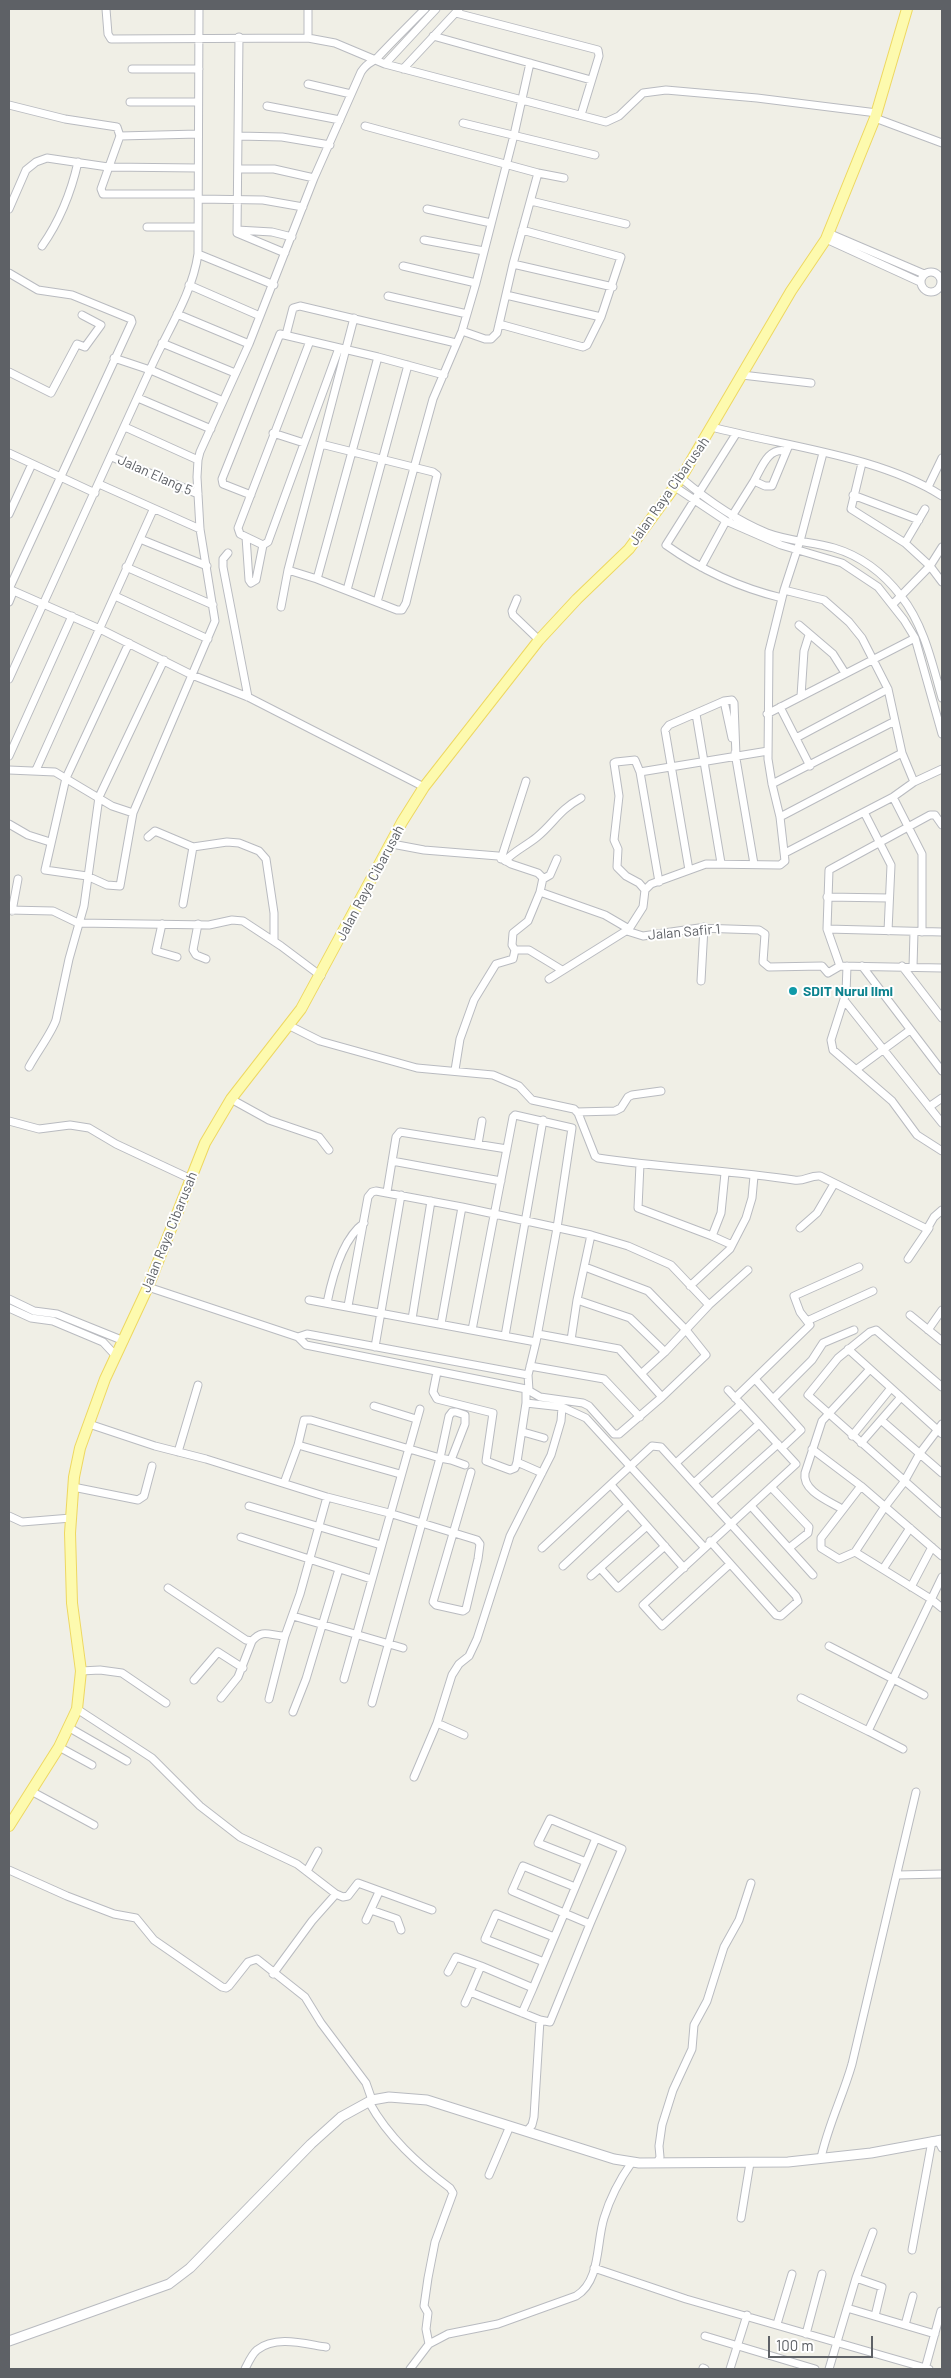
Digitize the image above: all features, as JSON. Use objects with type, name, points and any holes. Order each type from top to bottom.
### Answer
[{"type":"main road","name":"Jalan Raya Cibarusah","points":[[9,1826],[59,1747],[77,1709],[81,1671],[71,1577],[71,1518],[77,1462],[89,1424],[116,1356],[148,1287],[205,1143],[231,1099],[290,1026],[321,976],[402,822],[424,788],[539,640],[629,549],[681,478],[791,291],[827,236],[876,116],[907,9]]},
{"type":"street","points":[[106,9],[108,34],[111,39],[308,38],[335,43],[377,59],[385,64],[606,122],[612,120],[643,92],[666,90],[757,98],[876,116],[942,143]]},
{"type":"street","points":[[9,679],[112,457],[149,371],[177,314],[189,285],[198,254],[198,9],[190,9]]},
{"type":"street","points":[[308,9],[308,38]]},
{"type":"street","points":[[128,643],[66,778],[45,870],[87,876],[107,885],[120,886],[133,813],[215,621],[200,529],[198,460],[274,285],[314,178],[351,94],[367,63],[377,59],[383,50],[425,9]]},
{"type":"street","points":[[385,64],[436,9]]},
{"type":"street","points":[[403,68],[457,11],[598,50],[599,56],[581,115]]},
{"type":"street","points":[[433,36],[592,80]]},
{"type":"street","points":[[239,37],[237,230],[239,235],[243,237],[286,253]]},
{"type":"street","points":[[377,602],[412,467],[432,399],[462,331],[476,283],[523,100],[530,63]]},
{"type":"street","points":[[132,69],[198,69]]},
{"type":"street","points":[[308,84],[351,94]]},
{"type":"street","points":[[130,102],[198,102]]},
{"type":"street","points":[[9,105],[65,119],[117,127],[120,136],[101,189],[102,194],[263,200],[303,207]]},
{"type":"street","points":[[267,106],[340,120]]},
{"type":"street","points":[[462,123],[595,155]]},
{"type":"street","points":[[365,126],[538,173],[564,178]]},
{"type":"street","points":[[120,136],[198,134]]},
{"type":"street","points":[[238,136],[282,137],[330,145]]},
{"type":"street","points":[[9,209],[26,170],[36,162],[55,158],[108,167],[198,168]]},
{"type":"street","points":[[42,246],[62,214],[72,189],[78,162]]},
{"type":"street","points":[[238,169],[274,169],[314,178]]},
{"type":"street","points":[[462,331],[485,339],[491,339],[499,324],[538,173]]},
{"type":"street","points":[[531,201],[626,224]]},
{"type":"street","points":[[427,209],[491,223]]},
{"type":"street","points":[[147,227],[198,227]]},
{"type":"street","points":[[237,230],[272,232],[292,237]]},
{"type":"street","points":[[499,324],[583,347],[590,342],[601,317],[622,257],[522,230]]},
{"type":"street","points":[[827,236],[924,274],[933,271],[938,273],[941,285],[934,292],[928,292],[920,282],[827,236]]},
{"type":"street","points":[[424,240],[484,251]]},
{"type":"street","points":[[198,254],[274,285]]},
{"type":"street","points":[[513,264],[613,287]]},
{"type":"street","points":[[403,266],[476,283]]},
{"type":"street","points":[[9,273],[38,290],[72,295],[131,319],[131,324],[60,476],[10,590],[9,602]]},
{"type":"street","points":[[920,282],[924,274]]},
{"type":"street","points":[[189,285],[260,316]]},
{"type":"street","points":[[506,295],[601,317]]},
{"type":"street","points":[[388,296],[467,314]]},
{"type":"street","points":[[286,335],[293,308],[296,306],[456,343]]},
{"type":"street","points":[[177,314],[249,344]]},
{"type":"street","points":[[9,372],[51,393],[77,344],[85,346],[101,325],[82,315]]},
{"type":"street","points":[[246,537],[249,580],[251,583],[256,580],[263,545],[268,542],[304,443],[354,318]]},
{"type":"street","points":[[251,495],[228,488],[223,484],[222,479],[278,336],[286,335],[444,375]]},
{"type":"street","points":[[263,545],[246,537],[239,532],[238,528],[310,341]]},
{"type":"street","points":[[162,343],[235,373]]},
{"type":"street","points":[[281,607],[288,570],[321,444],[343,349]]},
{"type":"street","points":[[316,578],[353,452],[378,357]]},
{"type":"street","points":[[114,358],[223,401]]},
{"type":"street","points":[[347,590],[408,365]]},
{"type":"street","points":[[742,375],[811,383]]},
{"type":"street","points":[[138,398],[211,430]]},
{"type":"street","points":[[125,426],[198,460]]},
{"type":"street","points":[[712,427],[787,448],[823,452],[862,463],[928,487],[942,496]]},
{"type":"street","points":[[273,433],[304,443]]},
{"type":"street","points":[[736,434],[666,546],[701,567],[764,593],[824,600],[850,622],[874,658],[888,690],[902,753],[914,782]]},
{"type":"street","points":[[288,570],[316,578],[397,610],[402,610],[406,604],[437,475],[433,472],[321,444]]},
{"type":"street","points":[[754,481],[765,486],[772,486],[787,448]]},
{"type":"street","points":[[732,516],[772,452],[787,448]]},
{"type":"street","points":[[549,979],[628,930],[643,907],[645,890],[651,884],[706,864],[780,864],[785,861],[780,817],[772,784],[768,751],[769,651],[823,452]]},
{"type":"street","points":[[9,453],[95,493]]},
{"type":"street","name":"Jalan Elang 5","points":[[112,457],[198,494]]},
{"type":"street","points":[[928,487],[942,458]]},
{"type":"street","points":[[862,463],[850,509],[905,543],[930,566],[942,582]]},
{"type":"street","points":[[9,514],[32,464]]},
{"type":"street","points":[[681,478],[732,516],[768,533],[834,548],[876,569],[902,596],[922,634],[940,684],[942,698]]},
{"type":"street","points":[[99,484],[153,510],[200,529]]},
{"type":"street","points":[[675,487],[726,521],[767,540],[828,558],[853,570],[878,587],[893,604],[915,638],[942,734]]},
{"type":"street","points":[[853,496],[919,520]]},
{"type":"street","points":[[905,543],[925,509]]},
{"type":"street","points":[[36,770],[153,510]]},
{"type":"street","points":[[701,567],[726,521]]},
{"type":"street","points":[[140,538],[207,566]]},
{"type":"street","points":[[893,604],[930,566],[942,547]]},
{"type":"street","points":[[228,553],[223,559],[223,567],[247,697]]},
{"type":"street","points":[[126,567],[213,605]]},
{"type":"street","points":[[10,590],[100,629],[192,675],[247,697],[424,788]]},
{"type":"street","points":[[115,596],[208,639]]},
{"type":"street","points":[[517,599],[512,611],[513,616],[539,640]]},
{"type":"street","points":[[9,756],[72,616]]},
{"type":"street","points":[[799,625],[833,654],[846,673]]},
{"type":"street","points":[[801,696],[804,651],[809,635]]},
{"type":"street","points":[[768,714],[915,638]]},
{"type":"street","points":[[29,1067],[43,1041],[52,1030],[78,923],[84,906],[99,797],[164,660]]},
{"type":"street","points":[[796,738],[888,690]]},
{"type":"street","points":[[689,870],[665,730],[669,725],[730,700],[734,703],[736,756],[754,864]]},
{"type":"street","points":[[780,707],[810,766]]},
{"type":"street","points":[[696,714],[721,863]]},
{"type":"street","points":[[772,784],[895,721]]},
{"type":"street","points":[[640,772],[768,751]]},
{"type":"street","points":[[780,817],[902,753]]},
{"type":"street","points":[[645,890],[639,883],[620,872],[616,862],[618,849],[614,840],[619,796],[614,763],[635,760],[640,772],[659,882]]},
{"type":"street","points":[[785,853],[893,797],[914,782],[942,769]]},
{"type":"street","points":[[9,770],[51,771],[112,806],[133,813]]},
{"type":"street","points":[[503,860],[526,781]]},
{"type":"street","points":[[893,797],[922,858],[918,932],[913,967]]},
{"type":"street","points":[[503,860],[538,836],[555,816],[581,798]]},
{"type":"street","points":[[864,812],[881,842],[891,865],[888,931]]},
{"type":"street","points":[[942,824],[933,815],[829,870],[827,897],[827,929],[844,966],[844,1000],[831,1045],[832,1050],[892,1101],[917,1135],[942,1151]]},
{"type":"street","points":[[9,824],[28,835],[50,842]]},
{"type":"street","points":[[148,837],[152,832],[158,832],[193,847],[227,842],[239,843],[260,851],[266,859],[274,913],[274,941]]},
{"type":"street","points":[[392,844],[424,850],[498,856],[503,860],[538,873],[543,879]]},
{"type":"street","points":[[183,904],[193,847]]},
{"type":"street","points":[[455,1070],[460,1039],[474,1000],[496,964],[513,959],[515,950],[512,945],[513,933],[528,921],[540,892],[543,879],[550,875],[557,859]]},
{"type":"street","points":[[18,879],[10,911],[53,911],[78,923],[198,924],[232,920],[244,921],[321,976]]},
{"type":"street","name":"Jalan Safir 1","points":[[540,892],[605,915],[637,935],[654,936],[704,928],[747,928],[762,931],[766,937],[763,962],[766,966],[822,966],[828,973],[844,966],[942,968]]},
{"type":"street","points":[[827,897],[889,898]]},
{"type":"street","points":[[162,924],[156,951],[177,958]]},
{"type":"street","points":[[198,924],[193,950],[196,955],[206,959]]},
{"type":"street","points":[[701,981],[704,928]]},
{"type":"street","points":[[827,929],[942,932]]},
{"type":"street","points":[[515,950],[528,950],[562,970]]},
{"type":"street","points":[[862,966],[942,1071]]},
{"type":"street","points":[[902,966],[942,1018]]},
{"type":"street","points":[[844,1000],[885,1049],[942,1123]]},
{"type":"street","points":[[290,1026],[320,1041],[417,1068],[455,1070],[499,1077],[519,1086],[532,1100],[570,1107],[577,1112],[596,1157],[640,1164],[796,1180],[816,1176],[929,1228]]},
{"type":"street","points":[[857,1070],[910,1030]]},
{"type":"street","points":[[577,1112],[618,1110],[632,1095],[661,1091]]},
{"type":"street","points":[[929,1108],[942,1098]]},
{"type":"street","points":[[231,1099],[269,1120],[319,1137],[329,1150]]},
{"type":"street","points":[[438,1372],[434,1392],[437,1400],[493,1413],[486,1461],[510,1470],[515,1468],[523,1432],[528,1375],[538,1334],[558,1228],[573,1129],[543,1120],[513,1116],[472,1330]]},
{"type":"street","points":[[505,1336],[543,1120]]},
{"type":"street","points":[[9,1121],[39,1129],[70,1125],[90,1128],[116,1144],[190,1179]]},
{"type":"street","points":[[478,1144],[482,1121]]},
{"type":"street","points":[[387,1192],[396,1137],[400,1132],[405,1131],[507,1149]]},
{"type":"street","points":[[392,1161],[501,1181]]},
{"type":"street","points":[[640,1164],[638,1208],[732,1245]]},
{"type":"street","points":[[712,1236],[721,1212],[725,1173]]},
{"type":"street","points":[[690,1286],[732,1245],[746,1218],[752,1198],[754,1176]]},
{"type":"street","points":[[800,1228],[817,1213],[834,1184]]},
{"type":"street","points":[[348,1306],[370,1194],[387,1192],[558,1228],[628,1246],[665,1261],[709,1305]]},
{"type":"street","points":[[374,1347],[401,1195]]},
{"type":"street","points":[[412,1319],[431,1201]]},
{"type":"street","points":[[441,1324],[462,1207]]},
{"type":"street","points":[[908,1259],[929,1228],[934,1217],[942,1210]]},
{"type":"street","points":[[327,1303],[333,1275],[339,1260],[352,1235],[364,1223]]},
{"type":"street","points":[[571,1340],[577,1300],[591,1236]]},
{"type":"street","points":[[148,1287],[298,1336],[306,1345],[527,1390],[540,1398],[583,1403],[589,1406],[614,1434],[624,1432],[706,1356],[686,1330],[643,1287],[584,1267]]},
{"type":"street","points":[[735,1398],[810,1325],[800,1312],[794,1296],[859,1267]]},
{"type":"street","points":[[642,1374],[709,1305],[748,1270]]},
{"type":"street","points":[[807,1321],[873,1291]]},
{"type":"street","points":[[9,1299],[34,1310],[57,1314],[88,1332],[102,1342],[116,1356]]},
{"type":"street","points":[[309,1300],[536,1342]]},
{"type":"street","points":[[577,1300],[630,1318],[665,1352]]},
{"type":"street","points":[[9,1308],[31,1318],[54,1321],[124,1342]]},
{"type":"street","points":[[928,1330],[942,1310]]},
{"type":"street","points":[[910,1315],[942,1341]]},
{"type":"street","points":[[773,1399],[812,1360],[823,1344],[854,1330]]},
{"type":"street","points":[[941,1386],[880,1331],[870,1332],[848,1349],[824,1373],[808,1394],[808,1397],[942,1514]]},
{"type":"street","points":[[298,1336],[307,1334],[528,1375]]},
{"type":"street","points":[[538,1334],[619,1350],[662,1397]]},
{"type":"street","points":[[848,1349],[901,1397],[941,1429],[920,1454],[904,1482],[855,1552],[842,1558],[836,1558],[820,1546],[821,1538],[861,1486]]},
{"type":"street","points":[[530,1366],[604,1379],[640,1417]]},
{"type":"street","points":[[842,1509],[814,1492],[806,1483],[805,1472],[822,1421],[870,1368]]},
{"type":"street","points":[[712,1503],[801,1430],[755,1379]]},
{"type":"street","points":[[178,1452],[198,1384]]},
{"type":"street","points":[[852,1436],[891,1388]]},
{"type":"street","points":[[728,1390],[796,1464],[643,1605],[662,1626],[730,1564]]},
{"type":"street","points":[[861,1443],[901,1397]]},
{"type":"street","points":[[526,1403],[562,1407],[586,1418],[632,1466],[707,1544],[730,1564],[776,1615],[782,1616],[798,1601],[798,1598],[731,1523],[661,1447],[656,1445],[632,1466],[610,1485],[542,1548]]},
{"type":"street","points":[[676,1463],[741,1404]]},
{"type":"street","points":[[374,1406],[416,1419]]},
{"type":"street","points":[[414,1777],[437,1723],[452,1675],[472,1652],[487,1612],[505,1548],[551,1456],[561,1421],[562,1407]]},
{"type":"street","points":[[344,1679],[400,1474],[420,1409]]},
{"type":"street","points":[[372,1703],[440,1458],[449,1416],[452,1412],[456,1412],[465,1415],[466,1419],[450,1460]]},
{"type":"street","points":[[284,1483],[298,1445],[302,1422],[307,1420],[408,1447],[465,1465]]},
{"type":"street","points":[[881,1420],[942,1473]]},
{"type":"street","points":[[89,1424],[327,1497],[390,1513],[421,1524],[453,1534],[476,1540],[480,1544],[478,1559],[466,1609],[462,1611],[436,1605],[434,1602],[453,1534],[471,1472]]},
{"type":"street","points":[[694,1483],[759,1424]]},
{"type":"street","points":[[523,1432],[544,1438]]},
{"type":"street","points":[[298,1445],[400,1474]]},
{"type":"street","points":[[812,1449],[861,1486],[884,1508],[942,1556]]},
{"type":"street","points":[[517,1462],[542,1472]]},
{"type":"street","points":[[73,1487],[138,1500],[144,1496],[152,1466]]},
{"type":"street","points":[[610,1485],[684,1568]]},
{"type":"street","points":[[771,1487],[809,1527],[808,1533],[789,1548]]},
{"type":"street","points":[[269,1699],[285,1636],[293,1616],[327,1497]]},
{"type":"street","points":[[563,1566],[628,1505]]},
{"type":"street","points":[[249,1506],[381,1545]]},
{"type":"street","points":[[750,1506],[813,1575]]},
{"type":"street","points":[[9,1516],[22,1522],[71,1518]]},
{"type":"street","points":[[592,1576],[646,1526]]},
{"type":"street","points":[[883,1569],[910,1528]]},
{"type":"street","points":[[241,1537],[371,1579]]},
{"type":"street","points":[[600,1568],[618,1588],[665,1546]]},
{"type":"street","points":[[911,1587],[932,1547]]},
{"type":"street","points":[[855,1552],[931,1599],[942,1608]]},
{"type":"street","points":[[293,1712],[306,1679],[339,1569]]},
{"type":"street","points":[[868,1731],[942,1577]]},
{"type":"street","points":[[168,1588],[213,1616],[239,1637],[252,1641]]},
{"type":"street","points":[[293,1616],[403,1648]]},
{"type":"street","points":[[221,1698],[235,1682],[243,1668],[252,1641],[260,1633],[285,1636]]},
{"type":"street","points":[[829,1646],[924,1695]]},
{"type":"street","points":[[194,1680],[218,1652],[243,1668]]},
{"type":"street","points":[[81,1671],[100,1670],[122,1673],[166,1703]]},
{"type":"street","points":[[801,1698],[903,1749]]},
{"type":"street","points":[[77,1709],[152,1758],[200,1806],[240,1837],[282,1856],[343,1898],[348,1896],[358,1883],[432,1910]]},
{"type":"street","points":[[437,1723],[464,1735]]},
{"type":"street","points":[[68,1727],[127,1760]]},
{"type":"street","points":[[59,1747],[92,1765]]},
{"type":"street","points":[[31,1792],[94,1825]]},
{"type":"street","points":[[822,2154],[852,2064],[916,1792]]},
{"type":"street","points":[[470,1992],[540,2020],[550,2022],[622,1849],[550,1819],[538,1843],[586,1862]]},
{"type":"street","points":[[522,2013],[596,1838]]},
{"type":"street","points":[[306,1871],[318,1851]]},
{"type":"street","points":[[575,1887],[523,1866],[512,1891],[590,1924]]},
{"type":"street","points":[[9,1870],[67,1896],[114,1914],[136,1918],[154,1940],[222,1987],[226,1988],[229,1986],[252,1959],[257,1959],[273,1974],[305,1997],[321,2023],[366,2083],[382,2123],[419,2165],[450,2188],[453,2193],[435,2242],[428,2278],[424,2306],[428,2313],[426,2329],[429,2344]]},
{"type":"street","points":[[898,1875],[942,1874]]},
{"type":"street","points":[[658,2160],[662,2125],[670,2099],[694,2043],[694,2025],[707,2001],[724,1947],[739,1920],[751,1883]]},
{"type":"street","points":[[366,1920],[379,1892]]},
{"type":"street","points":[[273,1974],[312,1921],[336,1894]]},
{"type":"street","points":[[371,1910],[397,1919],[401,1930]]},
{"type":"street","points":[[544,1962],[485,1939],[496,1914],[554,1937]]},
{"type":"street","points":[[448,1972],[456,1957],[533,1988]]},
{"type":"street","points":[[466,2003],[481,1966]]},
{"type":"street","points":[[529,2128],[540,2020]]},
{"type":"street","points":[[9,2341],[169,2284],[190,2268],[311,2144],[341,2117],[371,2099],[388,2097],[426,2100],[510,2126],[529,2128],[614,2159],[632,2162],[658,2160],[750,2164],[822,2154],[872,2153],[939,2142],[912,2250]]},
{"type":"street","points":[[489,2175],[510,2126]]},
{"type":"street","points":[[410,2369],[429,2344],[454,2331],[498,2324],[576,2296],[589,2284],[594,2268],[600,2230],[609,2203],[632,2162]]},
{"type":"street","points":[[742,2218],[750,2164]]},
{"type":"street","points":[[829,2369],[856,2278],[873,2232]]},
{"type":"street","points":[[594,2268],[686,2299],[747,2315],[926,2369],[941,2312]]},
{"type":"street","points":[[777,2324],[792,2274]]},
{"type":"street","points":[[806,2334],[822,2274]]},
{"type":"street","points":[[856,2278],[882,2287],[875,2316]]},
{"type":"street","points":[[905,2325],[913,2296]]},
{"type":"street","points":[[847,2308],[935,2334]]},
{"type":"street","points":[[730,2369],[747,2315]]},
{"type":"street","points":[[705,2336],[815,2369]]},
{"type":"street","points":[[244,2369],[256,2351],[263,2346],[292,2342],[326,2347]]},
{"type":"place","name":"SDIT Nurul Ilmi","points":[[793,991]]}]
